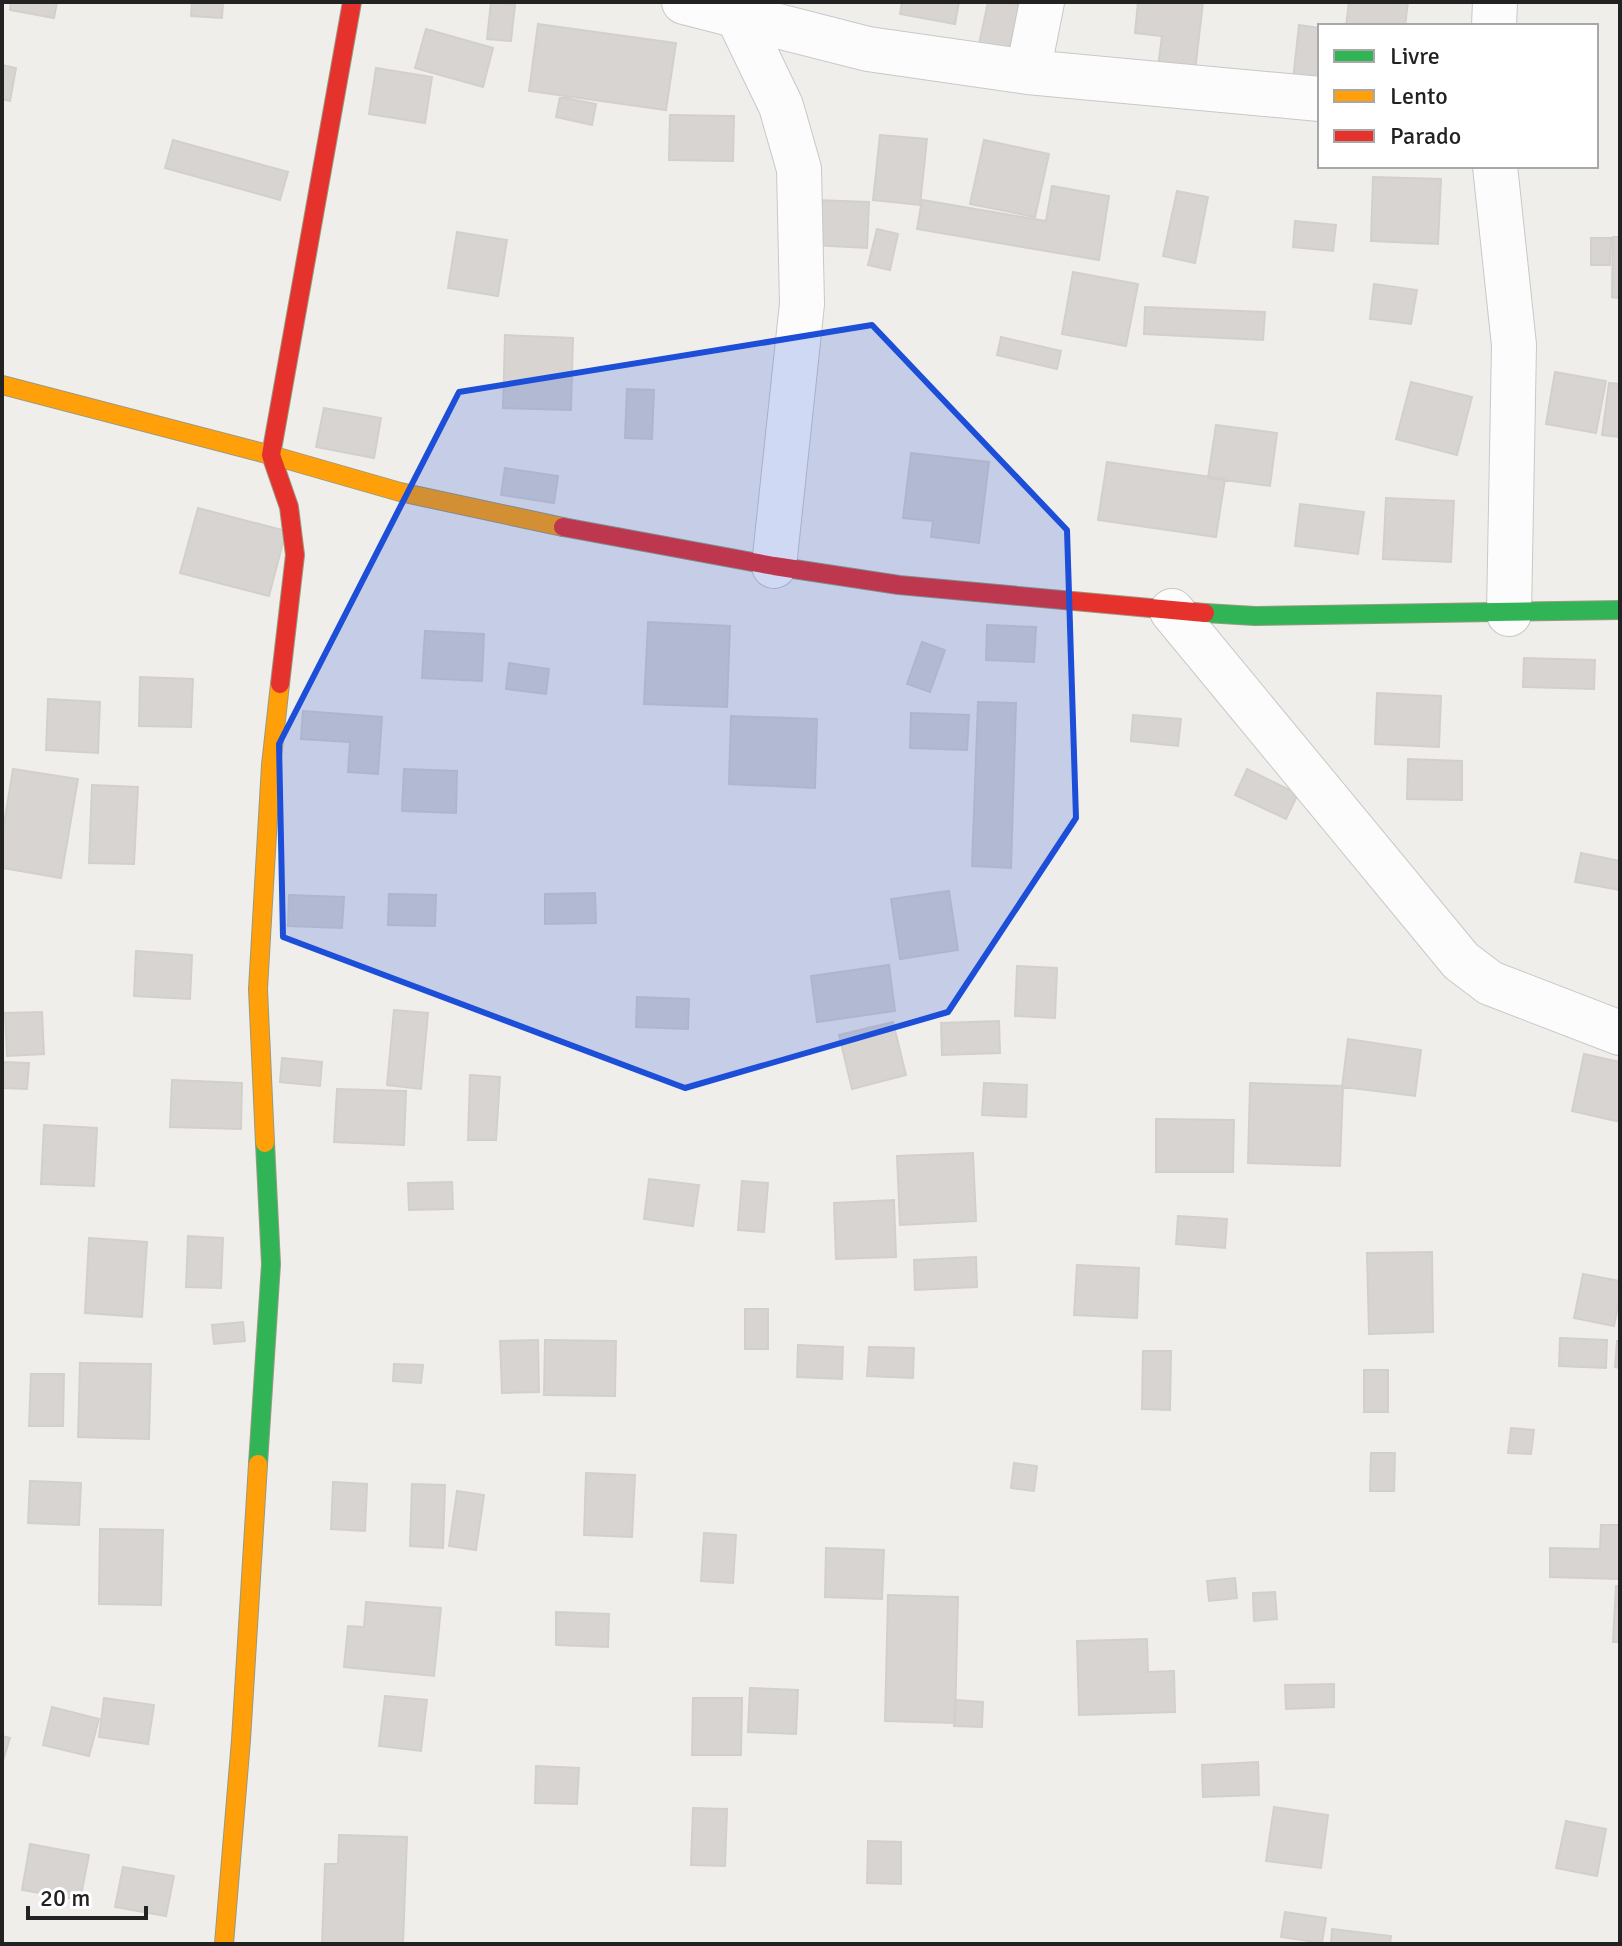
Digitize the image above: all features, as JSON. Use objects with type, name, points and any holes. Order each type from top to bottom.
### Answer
[{"type":"street","points":[[224,1944],[241,1740],[271,1264],[258,989],[271,765],[295,555],[289,507],[271,455],[352,2]]},
{"type":"street","points":[[684,2],[868,49],[1028,72],[1318,99]]},
{"type":"street","points":[[1028,72],[1042,2]]},
{"type":"street","points":[[1494,24],[1495,2]]},
{"type":"street","points":[[738,17],[781,106],[799,169],[802,304],[774,566]]},
{"type":"street","points":[[1495,168],[1514,345],[1509,614]]},
{"type":"street","points":[[2,385],[400,492],[564,527],[774,566],[899,585],[1255,616],[1620,610]]},
{"type":"street","points":[[1172,611],[1461,961],[1490,983],[1620,1033]]},
{"type":"highlighted area","points":[[872,325],[1067,530],[1076,818],[948,1012],[685,1088],[283,937],[279,744],[459,392]]},
{"type":"building","points":[[11,2],[57,2],[54,18],[10,10]]},
{"type":"building","points":[[192,2],[223,2],[222,18],[191,16]]},
{"type":"building","points":[[491,2],[515,5],[511,41],[487,39]]},
{"type":"building","points":[[902,2],[959,2],[955,24],[900,14]]},
{"type":"building","points":[[988,2],[1019,4],[1006,64],[976,58]]},
{"type":"building","points":[[1138,2],[1203,2],[1194,80],[1157,75],[1162,36],[1135,33]]},
{"type":"building","points":[[1349,2],[1408,2],[1405,24],[1346,24]]},
{"type":"building","points":[[538,24],[676,43],[666,110],[529,91]]},
{"type":"building","points":[[1299,25],[1318,28],[1318,84],[1293,80]]},
{"type":"building","points":[[426,29],[493,48],[483,87],[415,68]]},
{"type":"building","points":[[2,65],[16,68],[10,101],[2,99]]},
{"type":"building","points":[[376,68],[432,77],[425,123],[369,114]]},
{"type":"building","points":[[560,97],[596,104],[592,125],[556,117]]},
{"type":"building","points":[[670,115],[734,116],[733,161],[669,160]]},
{"type":"building","points":[[880,135],[927,139],[920,205],[873,200]]},
{"type":"building","points":[[173,140],[288,172],[280,200],[165,168]]},
{"type":"building","points":[[984,140],[1049,154],[1035,217],[970,204]]},
{"type":"building","points":[[1373,177],[1441,179],[1438,244],[1371,241]]},
{"type":"building","points":[[1052,186],[1109,196],[1099,260],[917,229],[922,200],[1046,221]]},
{"type":"building","points":[[1177,191],[1208,197],[1195,263],[1163,256]]},
{"type":"building","points":[[815,200],[869,202],[867,248],[813,245]]},
{"type":"building","points":[[1295,221],[1336,225],[1333,251],[1293,247]]},
{"type":"building","points":[[877,229],[898,234],[890,270],[868,265]]},
{"type":"building","points":[[457,232],[507,240],[498,296],[448,288]]},
{"type":"building","points":[[1613,237],[1620,237],[1620,298],[1612,297]]},
{"type":"building","points":[[1591,238],[1611,238],[1610,265],[1591,265]]},
{"type":"building","points":[[1073,272],[1138,284],[1126,346],[1062,334]]},
{"type":"building","points":[[1374,284],[1417,290],[1411,324],[1370,319]]},
{"type":"building","points":[[1145,307],[1265,312],[1263,340],[1144,334]]},
{"type":"building","points":[[505,335],[573,338],[571,410],[503,408]]},
{"type":"building","points":[[1001,337],[1061,351],[1057,369],[997,355]]},
{"type":"building","points":[[1555,372],[1606,381],[1596,433],[1546,424]]},
{"type":"building","points":[[1411,382],[1472,397],[1457,455],[1396,439]]},
{"type":"building","points":[[1609,383],[1620,384],[1620,437],[1602,435]]},
{"type":"building","points":[[627,389],[654,390],[652,439],[625,438]]},
{"type":"building","points":[[324,408],[381,418],[374,458],[316,447]]},
{"type":"building","points":[[1216,425],[1277,433],[1270,486],[1208,478]]},
{"type":"building","points":[[911,453],[989,462],[979,543],[931,537],[933,521],[903,518]]},
{"type":"building","points":[[1107,462],[1225,479],[1216,537],[1098,520]]},
{"type":"building","points":[[505,468],[558,476],[554,503],[501,495]]},
{"type":"building","points":[[1386,498],[1454,501],[1451,562],[1383,559]]},
{"type":"building","points":[[1300,504],[1364,512],[1358,554],[1295,546]]},
{"type":"building","points":[[198,508],[286,531],[269,596],[180,573]]},
{"type":"building","points":[[648,622],[730,626],[727,707],[644,704]]},
{"type":"building","points":[[987,625],[1036,627],[1034,662],[986,660]]},
{"type":"building","points":[[425,631],[484,634],[482,681],[422,678]]},
{"type":"building","points":[[922,642],[945,650],[930,692],[907,684]]},
{"type":"building","points":[[1524,658],[1595,660],[1594,689],[1523,687]]},
{"type":"building","points":[[509,663],[549,669],[546,694],[506,689]]},
{"type":"building","points":[[140,677],[193,679],[191,727],[139,726]]},
{"type":"building","points":[[1377,693],[1441,696],[1439,747],[1375,744]]},
{"type":"building","points":[[48,699],[100,702],[98,753],[46,750]]},
{"type":"building","points":[[978,702],[1016,703],[1011,868],[972,866]]},
{"type":"building","points":[[303,711],[382,717],[378,774],[348,772],[350,742],[301,739]]},
{"type":"building","points":[[911,713],[969,715],[967,750],[910,748]]},
{"type":"building","points":[[1133,715],[1181,719],[1178,746],[1131,741]]},
{"type":"building","points":[[731,716],[817,719],[815,788],[729,784]]},
{"type":"building","points":[[1408,759],[1462,761],[1462,800],[1407,799]]},
{"type":"building","points":[[13,769],[78,779],[61,878],[2,868],[2,836]]},
{"type":"building","points":[[404,769],[457,771],[456,813],[402,811]]},
{"type":"building","points":[[1247,769],[1298,794],[1286,819],[1235,795]]},
{"type":"building","points":[[92,785],[138,787],[134,864],[89,863]]},
{"type":"building","points":[[1581,853],[1620,861],[1620,890],[1575,882]]},
{"type":"building","points":[[949,891],[958,950],[900,959],[891,899]]},
{"type":"building","points":[[595,893],[596,923],[545,924],[545,894]]},
{"type":"building","points":[[389,894],[436,895],[435,926],[388,925]]},
{"type":"building","points":[[289,895],[344,897],[342,928],[288,926]]},
{"type":"building","points":[[136,951],[192,955],[190,999],[134,996]]},
{"type":"building","points":[[889,965],[895,1011],[817,1022],[811,976]]},
{"type":"building","points":[[1017,966],[1057,968],[1055,1018],[1015,1016]]},
{"type":"building","points":[[637,997],[689,999],[688,1029],[636,1027]]},
{"type":"building","points":[[394,1010],[428,1013],[421,1089],[387,1085]]},
{"type":"building","points":[[42,1012],[44,1054],[7,1056],[5,1013]]},
{"type":"building","points":[[999,1021],[1000,1053],[942,1055],[941,1023]]},
{"type":"building","points":[[893,1022],[906,1075],[852,1089],[839,1035]]},
{"type":"building","points":[[1348,1039],[1421,1050],[1415,1096],[1342,1087]]},
{"type":"building","points":[[1584,1054],[1620,1062],[1620,1122],[1572,1111]]},
{"type":"building","points":[[282,1058],[322,1062],[320,1086],[280,1082]]},
{"type":"building","points":[[2,1062],[29,1063],[27,1089],[2,1088]]},
{"type":"building","points":[[470,1075],[500,1077],[496,1140],[468,1140]]},
{"type":"building","points":[[172,1080],[242,1083],[241,1129],[170,1127]]},
{"type":"building","points":[[984,1083],[1027,1085],[1026,1117],[982,1115]]},
{"type":"building","points":[[1250,1083],[1343,1086],[1340,1166],[1248,1163]]},
{"type":"building","points":[[337,1089],[406,1091],[404,1145],[334,1142]]},
{"type":"building","points":[[1156,1119],[1234,1120],[1233,1172],[1156,1172]]},
{"type":"building","points":[[44,1125],[97,1128],[94,1186],[41,1184]]},
{"type":"building","points":[[973,1153],[976,1221],[900,1225],[897,1156]]},
{"type":"building","points":[[649,1179],[699,1185],[693,1226],[644,1219]]},
{"type":"building","points":[[742,1181],[768,1183],[764,1232],[738,1230]]},
{"type":"building","points":[[452,1182],[453,1209],[409,1210],[408,1183]]},
{"type":"building","points":[[894,1200],[896,1257],[836,1259],[834,1203]]},
{"type":"building","points":[[1178,1216],[1227,1219],[1225,1248],[1176,1244]]},
{"type":"building","points":[[188,1236],[223,1238],[221,1288],[186,1287]]},
{"type":"building","points":[[89,1238],[147,1242],[142,1317],[85,1313]]},
{"type":"building","points":[[1432,1252],[1433,1332],[1369,1334],[1367,1253]]},
{"type":"building","points":[[976,1257],[977,1287],[915,1290],[914,1260]]},
{"type":"building","points":[[1077,1265],[1139,1268],[1137,1318],[1074,1315]]},
{"type":"building","points":[[1583,1274],[1620,1281],[1614,1326],[1574,1318]]},
{"type":"building","points":[[745,1309],[768,1309],[768,1349],[745,1349]]},
{"type":"building","points":[[243,1322],[245,1341],[214,1344],[212,1325]]},
{"type":"building","points":[[1560,1338],[1607,1340],[1606,1368],[1559,1366]]},
{"type":"building","points":[[538,1340],[539,1392],[502,1393],[500,1341]]},
{"type":"building","points":[[545,1340],[616,1341],[615,1396],[544,1395]]},
{"type":"building","points":[[1617,1341],[1620,1341],[1620,1368],[1615,1367]]},
{"type":"building","points":[[798,1345],[843,1347],[842,1379],[797,1377]]},
{"type":"building","points":[[869,1347],[914,1348],[913,1378],[867,1376]]},
{"type":"building","points":[[1143,1351],[1171,1351],[1170,1410],[1142,1409]]},
{"type":"building","points":[[80,1363],[151,1364],[149,1439],[78,1437]]},
{"type":"building","points":[[394,1364],[423,1365],[421,1383],[393,1381]]},
{"type":"building","points":[[1364,1370],[1388,1370],[1388,1412],[1364,1412]]},
{"type":"building","points":[[31,1374],[64,1374],[63,1426],[29,1426]]},
{"type":"building","points":[[1511,1428],[1534,1430],[1531,1454],[1508,1453]]},
{"type":"building","points":[[1371,1453],[1395,1453],[1394,1491],[1370,1491]]},
{"type":"building","points":[[1014,1463],[1037,1466],[1034,1491],[1011,1488]]},
{"type":"building","points":[[586,1473],[635,1475],[632,1537],[584,1535]]},
{"type":"building","points":[[30,1481],[81,1483],[79,1525],[28,1523]]},
{"type":"building","points":[[333,1482],[367,1484],[365,1531],[331,1529]]},
{"type":"building","points":[[412,1484],[445,1485],[443,1548],[410,1546]]},
{"type":"building","points":[[457,1491],[484,1495],[476,1550],[449,1546]]},
{"type":"building","points":[[1601,1525],[1620,1525],[1620,1579],[1550,1577],[1550,1548],[1600,1549]]},
{"type":"building","points":[[100,1529],[163,1530],[161,1605],[99,1604]]},
{"type":"building","points":[[704,1533],[736,1535],[733,1583],[701,1581]]},
{"type":"building","points":[[826,1548],[884,1550],[882,1599],[825,1597]]},
{"type":"building","points":[[1235,1578],[1237,1598],[1209,1601],[1207,1581]]},
{"type":"building","points":[[1616,1586],[1620,1586],[1620,1642],[1613,1642]]},
{"type":"building","points":[[1275,1592],[1277,1619],[1254,1621],[1253,1593]]},
{"type":"building","points":[[888,1595],[958,1597],[955,1723],[885,1721]]},
{"type":"building","points":[[366,1602],[441,1608],[434,1676],[344,1667],[348,1626],[364,1627]]},
{"type":"building","points":[[556,1612],[609,1614],[608,1647],[556,1645]]},
{"type":"building","points":[[1147,1639],[1148,1672],[1174,1671],[1175,1712],[1079,1715],[1077,1641]]},
{"type":"building","points":[[1334,1684],[1334,1707],[1286,1709],[1285,1685]]},
{"type":"building","points":[[750,1688],[798,1690],[796,1734],[748,1732]]},
{"type":"building","points":[[385,1696],[427,1700],[421,1751],[379,1746]]},
{"type":"building","points":[[104,1698],[154,1705],[148,1744],[99,1737]]},
{"type":"building","points":[[693,1698],[742,1698],[741,1755],[692,1755]]},
{"type":"building","points":[[955,1700],[983,1702],[982,1727],[954,1726]]},
{"type":"building","points":[[52,1707],[99,1719],[89,1756],[43,1745]]},
{"type":"building","points":[[2,1736],[10,1738],[2,1764]]},
{"type":"building","points":[[1258,1762],[1259,1795],[1203,1797],[1202,1765]]},
{"type":"building","points":[[536,1766],[579,1768],[577,1804],[535,1803]]},
{"type":"building","points":[[1274,1807],[1328,1815],[1321,1868],[1266,1861]]},
{"type":"building","points":[[693,1808],[727,1809],[725,1866],[691,1865]]},
{"type":"building","points":[[1566,1821],[1606,1829],[1597,1876],[1556,1868]]},
{"type":"building","points":[[339,1835],[407,1837],[403,1944],[322,1944],[325,1864],[338,1864]]},
{"type":"building","points":[[868,1841],[901,1842],[901,1884],[867,1883]]},
{"type":"building","points":[[30,1844],[89,1855],[80,1900],[22,1890]]},
{"type":"building","points":[[123,1867],[174,1876],[166,1916],[115,1907]]},
{"type":"building","points":[[1285,1912],[1326,1918],[1322,1943],[1281,1937]]},
{"type":"building","points":[[1332,1929],[1391,1936],[1390,1944],[1331,1944]]},
{"type":"traffic: fast","points":[[1205,613],[1255,616],[1620,610]]},
{"type":"traffic: fast","points":[[258,1464],[271,1264],[265,1143]]},
{"type":"traffic: slow","points":[[2,385],[400,492],[563,527]]},
{"type":"traffic: slow","points":[[265,1143],[258,989],[271,765],[280,684]]},
{"type":"traffic: slow","points":[[224,1944],[241,1740],[258,1464]]},
{"type":"traffic: jam","points":[[280,684],[295,555],[289,507],[271,455],[352,2]]},
{"type":"traffic: jam","points":[[563,527],[774,566],[899,585],[1205,613]]}]
